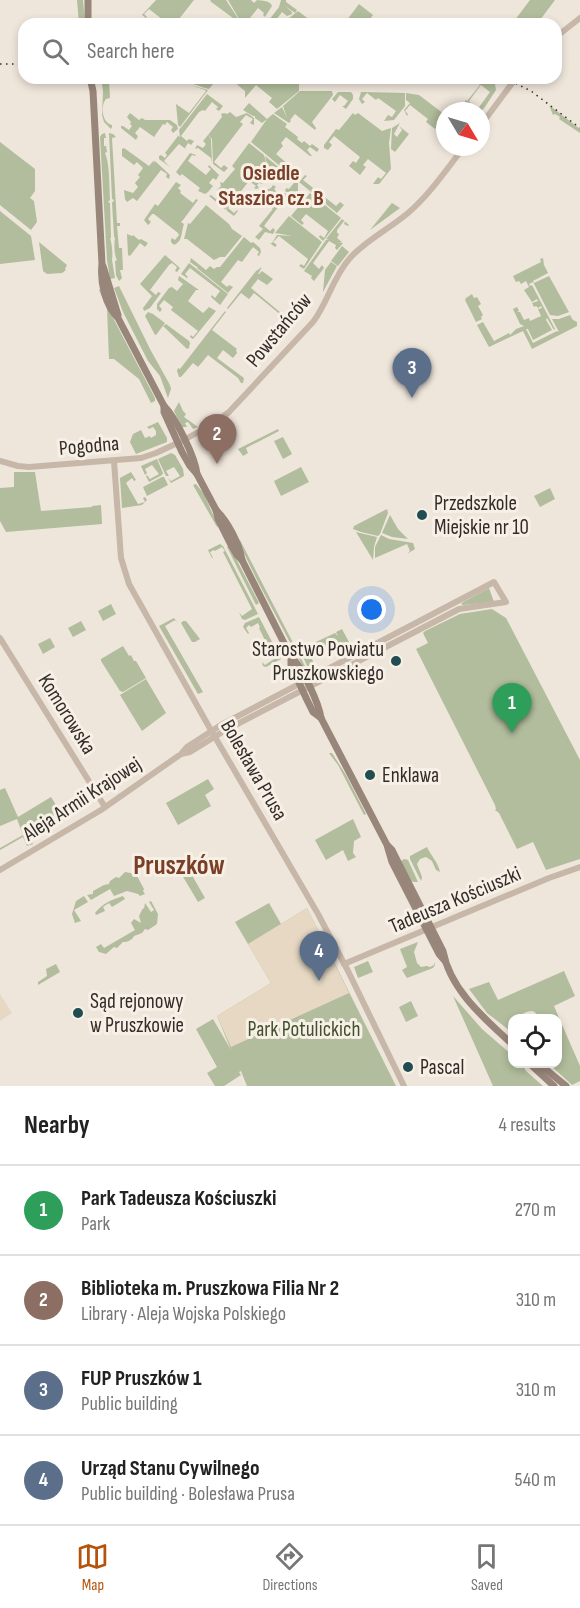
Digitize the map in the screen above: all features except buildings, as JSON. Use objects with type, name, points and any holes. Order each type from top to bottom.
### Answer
[{"type":"main road","points":[[88,0],[89,18]]},
{"type":"main road","points":[[91,84],[102,264],[118,318],[164,406],[164,412],[181,441],[190,466],[197,474],[216,510],[223,517],[291,657],[296,661],[304,685],[319,709],[321,718],[387,845],[397,859],[460,989],[472,1005],[508,1039]]},
{"type":"main road","points":[[93,91],[94,84]]},
{"type":"main road","points":[[534,1068],[553,1086]]},
{"type":"main road","points":[[544,1068],[566,1086]]},
{"type":"street","points":[[562,32],[580,18]]},
{"type":"street","points":[[490,113],[512,84]]},
{"type":"street","name":"Powstańców","points":[[181,441],[220,419],[244,396],[318,316],[336,277],[349,259],[360,248],[416,206],[457,156]]},
{"type":"street","name":"Pogodna","points":[[0,461],[29,467],[114,461],[150,455],[181,441]]},
{"type":"street","name":"Bolesława Prusa","points":[[114,461],[120,547],[126,578],[318,914],[404,1086]]},
{"type":"street","points":[[304,685],[338,663],[457,606],[506,602],[494,582],[457,606],[341,670],[304,685]]},
{"type":"street","name":"Komorowska","points":[[0,638],[105,807]]},
{"type":"street","points":[[338,663],[341,670]]},
{"type":"street","name":"Aleja Armii Krajowej","points":[[0,870],[105,807],[181,754],[190,752],[213,733],[304,685]]},
{"type":"street","name":"Tadeusza Kościuszki","points":[[344,964],[546,879],[580,867]]},
{"type":"green space","points":[[77,0],[83,0],[84,18],[78,18]]},
{"type":"green space","points":[[156,0],[194,0],[180,18],[161,18],[149,9],[144,14],[146,18],[142,15]]},
{"type":"green space","points":[[226,0],[238,18],[233,18],[210,1]]},
{"type":"green space","points":[[228,0],[251,0],[254,3],[257,0],[270,3],[272,6],[265,17],[258,8],[250,18],[238,18]]},
{"type":"green space","points":[[281,0],[286,0],[297,10],[295,13],[285,6],[292,14],[287,16],[282,12],[278,18],[271,18]]},
{"type":"green space","points":[[530,0],[555,0],[542,18],[516,18]]},
{"type":"green space","points":[[359,4],[373,15],[371,18],[348,18]]},
{"type":"green space","points":[[298,11],[307,18],[289,18]]},
{"type":"green space","points":[[102,84],[109,84],[110,98],[104,102],[103,110],[104,118],[112,125],[111,129],[104,122],[102,115]]},
{"type":"green space","points":[[193,84],[213,84],[209,89]]},
{"type":"green space","points":[[236,84],[299,84],[299,91],[277,109],[269,102],[272,98],[256,85],[245,98],[245,91]]},
{"type":"green space","points":[[479,84],[495,84],[496,90],[488,102],[483,102],[490,92],[481,85],[470,102],[465,102],[465,100],[467,101]]},
{"type":"green space","points":[[190,85],[208,90],[180,127],[176,104],[189,113],[206,91]]},
{"type":"green space","points":[[300,91],[332,91],[333,95],[312,122],[315,130],[295,114],[289,123],[274,113],[282,107],[287,118],[283,106]]},
{"type":"green space","points":[[338,92],[351,92],[353,95],[346,109],[342,106],[348,101],[340,95],[335,102],[332,99]]},
{"type":"green space","points":[[361,92],[405,93],[405,106],[394,120],[384,121],[388,115],[392,117],[396,111],[367,93],[362,99],[365,102],[362,104],[359,99]]},
{"type":"green space","points":[[406,93],[419,95],[436,108],[435,129],[426,122],[428,119],[410,105],[405,111],[407,116],[404,110],[410,103],[406,100]]},
{"type":"green space","points":[[207,94],[223,106],[219,111],[212,102],[205,111],[199,112],[181,136],[187,141],[189,139],[194,141],[191,145],[188,143],[185,148],[187,150],[179,144],[164,161],[170,167],[159,159],[159,156],[165,158],[167,155],[165,153],[178,136],[176,134],[180,137],[179,130]]},
{"type":"green space","points":[[249,103],[267,119],[262,123],[255,116],[243,110]]},
{"type":"green space","points":[[549,105],[580,129],[580,133],[559,119],[560,117],[553,115]]},
{"type":"green space","points":[[230,112],[236,117],[247,113],[254,118],[254,125],[250,123],[253,119],[246,115],[240,122],[243,124],[214,162],[221,168],[224,165],[228,168],[224,172],[213,164],[212,139],[208,135],[222,117],[221,114]]},
{"type":"green space","points":[[130,113],[139,120],[142,118],[170,120],[177,125],[178,129],[173,133],[171,130],[173,127],[167,122],[154,137],[140,127],[135,133],[138,136],[136,140],[121,128],[123,126],[129,130],[132,126],[127,117]]},
{"type":"green space","points":[[353,113],[355,115],[358,113],[382,131],[391,128],[389,143],[391,169],[379,184],[373,184],[378,177],[381,179],[386,173],[368,159],[360,175],[349,166],[353,161],[356,163],[360,157],[334,136],[329,142],[332,145],[328,150],[324,148],[336,129],[339,130]]},
{"type":"green space","points":[[273,114],[287,124],[285,127],[302,143],[304,141],[319,149],[317,152],[310,147],[307,150],[312,156],[310,156],[286,137],[281,143],[283,146],[276,154],[302,176],[298,181],[251,142]]},
{"type":"green space","points":[[400,123],[394,134],[397,137],[402,130],[399,126],[409,134],[395,152],[391,149],[392,128]]},
{"type":"green space","points":[[105,133],[104,146],[106,146],[109,175],[110,238],[115,278],[110,279],[100,137]]},
{"type":"green space","points":[[109,133],[116,137],[112,138],[117,223],[120,223],[120,226],[117,226],[119,248],[122,248],[123,270],[120,270],[122,278],[119,281],[116,275],[115,261],[117,260],[114,249],[112,203],[114,200],[112,199]]},
{"type":"green space","points":[[208,135],[211,139],[212,163],[211,158],[198,148],[195,149],[197,145],[203,148],[206,144],[203,141]]},
{"type":"green space","points":[[0,142],[35,169],[35,191],[30,198],[34,201],[37,222],[31,230],[0,205]]},
{"type":"green space","points":[[249,143],[264,155],[269,174],[265,156],[298,183],[298,192],[286,192],[285,190],[294,183],[276,169],[271,174],[273,179],[267,182],[270,178],[257,166],[251,175],[263,184],[259,183],[257,185],[259,188],[256,189],[254,188],[256,186],[249,181],[228,208],[234,213],[238,211],[234,216],[227,211],[221,189],[226,210],[209,196],[216,199],[220,193],[217,190],[221,186],[220,182],[223,183],[235,169],[232,166]]},
{"type":"green space","points":[[124,148],[149,166],[154,160],[153,163],[155,161],[170,175],[169,179],[166,177],[167,174],[161,170],[137,201],[133,198],[127,202],[124,190],[133,193],[138,187],[135,183],[143,168],[137,162],[134,165],[122,156]]},
{"type":"green space","points":[[190,153],[196,155],[192,155],[188,161],[206,175],[211,169],[209,165],[219,175],[216,180],[213,178],[209,183],[213,186],[205,194],[198,191],[200,188],[182,174],[180,176],[176,172]]},
{"type":"green space","points":[[305,175],[307,176],[303,180],[336,206],[340,202],[344,205],[337,213],[299,182]]},
{"type":"green space","points":[[176,182],[181,185],[178,188],[180,193],[193,203],[196,199],[198,200],[181,222],[184,224],[181,236],[174,245],[171,240],[172,238],[175,240],[178,233],[154,214],[148,219],[151,222],[148,225],[144,220],[155,204],[158,206]]},
{"type":"green space","points":[[273,185],[276,187],[274,193],[280,198],[285,193],[291,198],[284,205],[281,203],[264,226],[270,231],[273,228],[275,230],[273,234],[265,232],[259,240],[255,237],[263,229],[259,226],[273,209],[266,203],[272,195],[266,190]]},
{"type":"green space","points":[[310,193],[341,218],[323,241],[320,235],[324,238],[328,231],[306,214],[301,220],[304,223],[302,225],[291,216]]},
{"type":"green space","points":[[391,204],[400,208],[370,230]]},
{"type":"green space","points":[[206,205],[242,236],[225,257],[214,260],[184,239],[188,223],[190,224]]},
{"type":"green space","points":[[0,211],[31,236],[35,260],[0,264]]},
{"type":"green space","points":[[289,216],[322,242],[304,269],[299,266],[301,264],[304,266],[308,259],[279,236],[273,242],[277,245],[275,247],[270,243],[277,235],[293,236],[275,233]]},
{"type":"green space","points":[[342,219],[349,225],[344,224],[344,221],[337,230],[339,234],[337,238],[342,242],[338,242],[343,243],[337,250],[336,245],[329,241],[313,263],[319,269],[322,265],[324,268],[314,281],[312,276],[304,271],[326,240],[329,240],[326,239]]},
{"type":"green space","points":[[127,234],[148,243],[145,247],[140,243],[130,256],[128,255]]},
{"type":"green space","points":[[244,237],[260,248],[261,252],[259,256],[257,255],[259,252],[253,247],[242,262],[238,260],[221,282],[227,287],[229,285],[233,287],[228,293],[197,268],[198,266],[190,262],[191,258],[206,270],[210,266],[214,269],[220,267]]},
{"type":"green space","points":[[39,242],[67,265],[66,270],[62,273],[47,274],[43,271]]},
{"type":"green space","points":[[342,246],[349,252],[338,266],[331,261]]},
{"type":"green space","points":[[165,255],[180,268],[177,272],[175,271],[177,267],[172,263],[169,265],[150,290],[156,295],[158,292],[161,293],[150,308],[144,311],[143,308],[152,296],[140,284]]},
{"type":"green space","points":[[543,258],[548,273],[533,281],[534,283],[549,276],[569,312],[558,316],[550,315],[533,282],[529,284],[532,285],[555,329],[547,318],[552,330],[533,340],[526,329],[533,343],[559,332],[552,319],[570,315],[577,322],[577,326],[579,325],[532,349],[523,331],[489,347],[477,325],[483,322],[494,341],[524,326],[520,324],[513,309],[517,307],[519,311],[517,312],[520,312],[524,320],[529,318],[530,321],[541,316],[538,309],[542,308],[541,306],[534,307],[532,303],[538,301],[537,299],[532,302],[524,290],[529,287],[526,281],[521,284],[519,281],[516,282],[513,276],[541,262],[540,259]]},
{"type":"green space","points":[[331,262],[337,266],[323,292],[325,270]]},
{"type":"green space","points":[[189,263],[228,294],[220,305],[211,297],[212,295],[215,298],[220,291],[190,268],[185,274],[187,278],[181,274]]},
{"type":"green space","points":[[262,267],[258,274],[262,271],[273,279],[267,285],[258,279],[251,288],[292,324],[254,293],[249,299],[241,293],[227,308],[256,271]]},
{"type":"green space","points":[[179,276],[199,290],[196,290],[188,301],[203,313],[209,307],[216,311],[193,339],[191,335],[193,337],[198,331],[171,310],[173,307],[164,300],[159,306],[162,309],[160,312],[157,309],[157,304],[169,288],[172,287],[177,291],[183,284],[178,280]]},
{"type":"green space","points":[[119,286],[170,385],[168,398],[160,376],[148,361],[123,312],[114,288]]},
{"type":"green space","points":[[100,289],[155,398],[155,401],[151,403],[139,379],[114,359],[109,359],[107,308]]},
{"type":"green space","points":[[472,294],[481,304],[478,306],[483,315],[482,319],[476,322],[465,300]]},
{"type":"green space","points":[[225,311],[212,330],[237,349],[237,353],[233,358],[223,350],[217,358],[244,378],[243,383],[208,355],[198,367],[193,363],[179,377],[178,368],[180,369]]},
{"type":"green space","points":[[148,312],[165,323],[156,335],[145,316]]},
{"type":"green space","points":[[166,324],[189,341],[189,348],[187,349],[163,326]]},
{"type":"green space","points":[[179,402],[186,414],[184,417],[198,427],[193,429],[188,422],[185,423],[187,427],[182,427],[174,411]]},
{"type":"green space","points":[[158,422],[167,442],[136,454],[130,442],[133,434],[141,430],[145,438],[150,436],[151,438],[156,435],[156,431],[153,427],[149,429],[147,427]]},
{"type":"green space","points":[[278,429],[279,431],[246,448],[248,453],[243,456],[238,449]]},
{"type":"green space","points":[[283,437],[292,454],[283,459],[274,441]]},
{"type":"green space","points":[[171,453],[175,455],[183,469],[184,476],[171,483],[168,478],[171,481],[180,476],[174,467],[166,471],[169,476],[166,476],[158,459]]},
{"type":"green space","points":[[157,459],[163,473],[149,482],[147,475],[150,479],[159,474],[152,465],[145,469],[147,473],[145,475],[141,466]]},
{"type":"green space","points":[[301,467],[309,482],[281,496],[274,481]]},
{"type":"green space","points":[[14,472],[35,472],[41,511],[101,505],[102,524],[6,532],[0,521],[0,488],[14,487]]},
{"type":"green space","points":[[131,472],[136,480],[132,478],[126,483],[138,504],[145,502],[142,505],[122,508],[120,478]]},
{"type":"green space","points":[[162,477],[168,485],[147,496],[143,487]]},
{"type":"green space","points":[[196,484],[204,494],[217,527],[193,485]]},
{"type":"green space","points":[[550,488],[555,499],[540,507],[534,496]]},
{"type":"green space","points":[[387,509],[388,513],[378,536],[353,529],[354,526]]},
{"type":"green space","points":[[390,515],[398,529],[408,539],[382,533]]},
{"type":"green space","points":[[356,532],[377,537],[373,560]]},
{"type":"green space","points":[[381,535],[389,539],[413,543],[415,549],[407,554],[410,551],[407,544],[375,558],[375,547]]},
{"type":"green space","points":[[240,540],[305,666],[303,667],[258,582],[238,541]]},
{"type":"green space","points":[[220,544],[223,546],[258,614],[245,620],[242,619],[239,612],[242,616],[252,609],[223,552],[225,551],[222,547],[210,552],[212,558],[208,550]]},
{"type":"green space","points":[[229,545],[259,603],[256,605],[227,547]]},
{"type":"green space","points":[[489,588],[494,602],[461,604],[463,602]]},
{"type":"green space","points":[[111,604],[116,614],[103,621],[98,611]]},
{"type":"green space","points":[[492,609],[506,618],[580,760],[580,859],[546,870],[533,842],[517,849],[499,813],[495,810],[495,805],[416,649],[428,643],[423,633],[425,631],[460,614]]},
{"type":"green space","points":[[259,617],[281,659],[266,667],[262,662],[265,665],[274,659],[258,623],[246,628],[248,634],[243,627],[245,623]]},
{"type":"green space","points":[[174,618],[178,623],[175,620],[165,626],[203,692],[198,694],[159,626]]},
{"type":"green space","points":[[81,621],[86,630],[73,637],[68,628]]},
{"type":"green space","points":[[186,621],[200,639],[192,642],[181,623]]},
{"type":"green space","points":[[342,629],[349,642],[312,659],[315,667],[309,670],[303,657],[303,648],[335,633],[338,636],[336,632]]},
{"type":"green space","points":[[50,638],[55,647],[43,654],[38,644]]},
{"type":"green space","points":[[123,646],[129,656],[131,655],[136,661],[146,678],[123,692],[120,691],[101,659]]},
{"type":"green space","points":[[146,679],[166,713],[142,731],[120,695]]},
{"type":"green space","points":[[329,753],[332,753],[346,775],[366,814],[364,815],[338,765]]},
{"type":"green space","points":[[208,779],[214,789],[205,795],[211,806],[178,825],[166,803]]},
{"type":"green space","points":[[5,788],[18,817],[51,797],[61,813],[53,818],[55,823],[49,827],[46,822],[31,831],[30,829],[26,831],[33,844],[27,846],[23,837],[0,850],[23,835],[17,819],[0,826],[0,790]]},
{"type":"green space","points":[[353,819],[361,837],[354,841],[353,853],[356,857],[348,861],[343,850],[326,860],[315,840]]},
{"type":"green space","points":[[427,847],[440,872],[426,857],[420,859],[417,864],[422,877],[421,881],[410,856]]},
{"type":"green space","points":[[408,860],[418,882],[411,881],[401,861]]},
{"type":"green space","points":[[203,862],[207,869],[193,877],[205,898],[198,902],[182,875]]},
{"type":"green space","points":[[125,872],[136,874],[145,894],[140,896],[127,891],[114,896],[110,889],[91,900],[87,895],[93,894],[93,891],[109,884]]},
{"type":"green space","points":[[84,896],[88,902],[74,910],[81,921],[75,923],[72,914],[76,901]]},
{"type":"green space","points":[[123,896],[125,899],[112,907],[109,903],[103,907],[105,911],[96,915],[95,913],[104,904]]},
{"type":"green space","points":[[151,901],[158,914],[157,924],[123,942],[117,948],[114,947],[106,954],[99,952],[96,947],[101,944],[104,948],[135,930],[131,923],[134,919],[141,923],[139,916],[145,903],[151,912],[154,910],[149,902]]},
{"type":"green space","name":"Park Potulickich","points":[[269,903],[281,924],[307,908],[396,1086],[247,1086],[241,1071],[239,1072],[241,1075],[224,1086],[215,1086],[207,1073],[217,1067],[196,1029],[213,1019],[231,1050],[217,1016],[271,983],[235,922]]},
{"type":"green space","points":[[418,942],[414,952],[417,963],[421,967],[430,967],[434,965],[434,962],[435,965],[433,968],[407,978],[402,970],[407,967],[400,949]]},
{"type":"green space","points":[[368,961],[373,972],[358,978],[354,967]]},
{"type":"green space","points":[[56,964],[60,972],[38,985],[38,982],[47,976],[46,969]]},
{"type":"green space","points":[[564,971],[575,996],[554,1006],[557,1014],[537,1014],[529,1011],[522,1014],[508,1014],[508,1029],[487,1013],[469,989],[489,982],[498,1000]]},
{"type":"green space","points":[[453,996],[482,1029],[508,1052],[508,1068],[524,1068],[543,1086],[493,1086]]},
{"type":"green space","points":[[411,1001],[418,1016],[406,1022],[399,1007]]},
{"type":"green space","points":[[562,1024],[580,1066],[580,1081],[572,1085],[553,1068],[562,1068]]},
{"type":"shaded area","points":[[307,908],[349,993],[231,1047],[217,1016],[271,983],[248,944]]},
{"type":"shaded area","points":[[0,994],[12,1013],[0,1021]]},
{"type":"railway","points":[[0,64],[18,64]]},
{"type":"railway","points":[[517,84],[531,91],[580,128]]},
{"type":"place","name":"FUP Pruszków 1","points":[[412,398]]},
{"type":"place","name":"Biblioteka m. Pruszkowa Filia Nr 2","points":[[217,464]]},
{"type":"place","name":"Przedszkole Miejskie nr 10","points":[[422,515]]},
{"type":"place","name":"Starostwo Powiatu Pruszkowskiego","points":[[396,661]]},
{"type":"place","name":"Park Tadeusza Kościuszki","points":[[512,733]]},
{"type":"place","name":"Enklawa","points":[[370,775]]},
{"type":"place","name":"Urząd Stanu Cywilnego","points":[[319,981]]},
{"type":"place","name":"Sąd rejonowy w Pruszkowie","points":[[78,1013]]},
{"type":"place","name":"Pascal","points":[[408,1067]]},
{"type":"district","name":"Osiedle Staszica cz. B","points":[[271,186]]},
{"type":"district","name":"Pruszków","points":[[179,866]]}]
